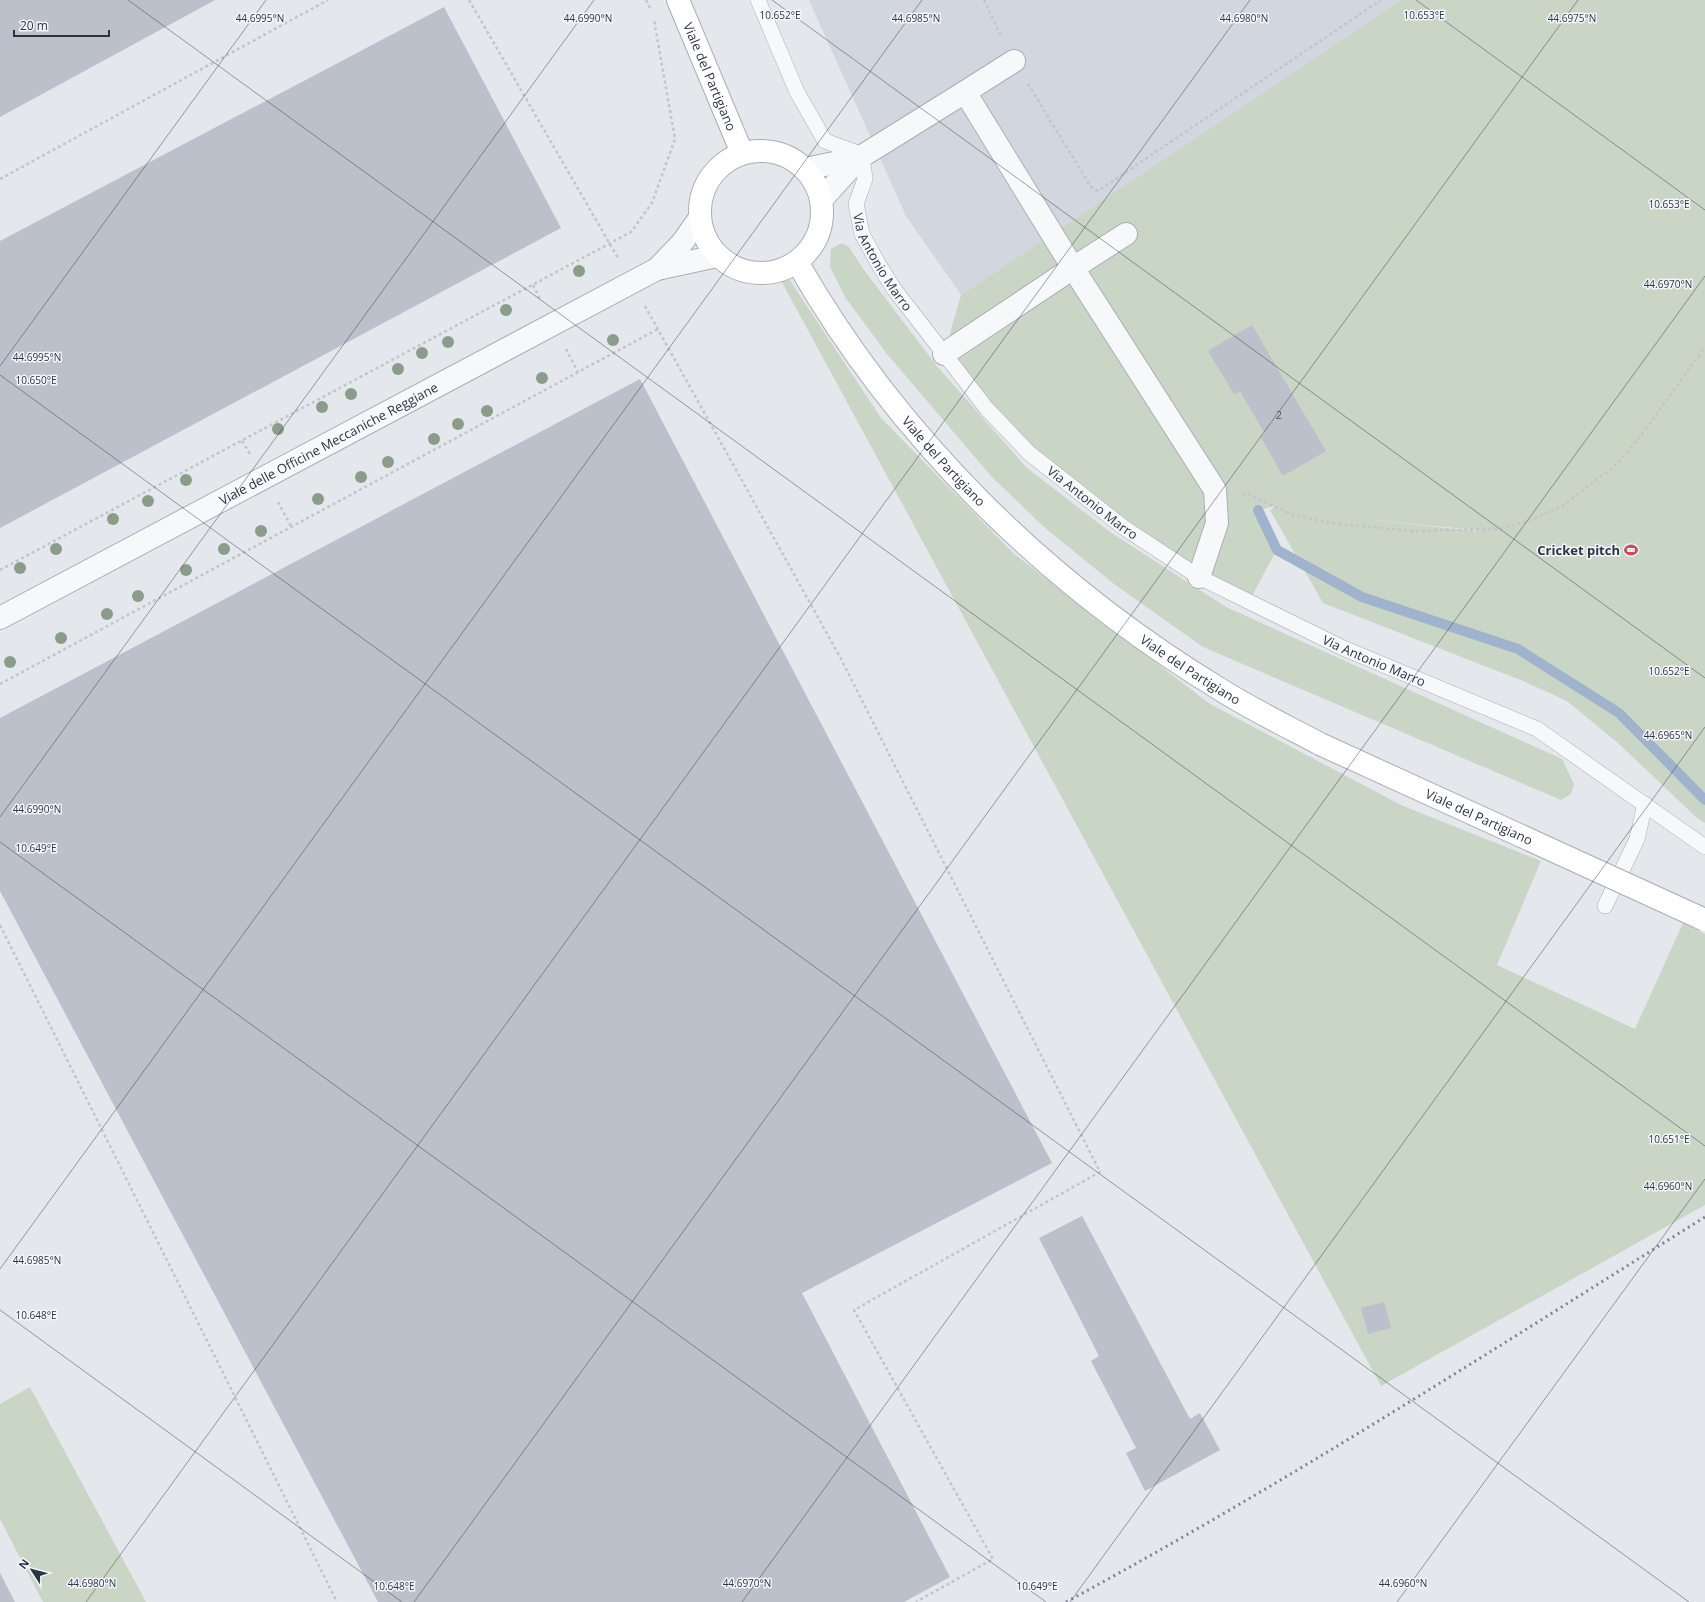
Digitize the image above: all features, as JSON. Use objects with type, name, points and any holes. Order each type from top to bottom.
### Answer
[{"type":"main road","name":"Viale del Partigiano","points":[[678,0],[742,153]]},
{"type":"main road","points":[[758,150],[776,152],[792,158],[805,169],[816,183],[821,200],[822,217],[818,234],[809,250],[797,262],[782,270],[764,273],[747,272],[731,266],[717,256],[705,240],[699,219],[700,198],[709,179],[723,163],[742,153],[758,150]]},
{"type":"main road","name":"Viale del Partigiano","points":[[797,262],[810,285],[875,380],[949,469],[1029,548],[1124,624],[1173,659],[1219,689],[1320,744],[1430,796],[1705,920]]},
{"type":"street","points":[[821,200],[859,158],[1014,61]]},
{"type":"street","points":[[965,92],[1073,268],[1215,490],[1217,523],[1199,577]]},
{"type":"street","points":[[805,169],[859,158]]},
{"type":"street","name":"Viale delle Officine Meccaniche Reggiane","points":[[657,269],[682,243],[699,219]]},
{"type":"street","points":[[944,354],[1126,234]]},
{"type":"street","name":"Viale delle Officine Meccaniche Reggiane","points":[[0,618],[631,282],[657,269],[717,256]]},
{"type":"lane","points":[[758,0],[797,92],[825,141],[855,152],[859,158]]},
{"type":"lane","name":"Via Antonio Marro","points":[[859,158],[863,164],[865,179],[856,204],[862,234],[878,265],[894,289],[987,409],[1029,453],[1123,527],[1199,577],[1343,648],[1538,729],[1705,847]]},
{"type":"lane","points":[[1605,906],[1637,839],[1645,804]]},
{"type":"path","points":[[0,179],[328,0]]},
{"type":"path","points":[[469,0],[631,282]]},
{"type":"path","points":[[646,0],[651,12]]},
{"type":"path","points":[[984,0],[1014,61],[1091,186],[1098,191],[1381,0]]},
{"type":"path","points":[[0,570],[630,232],[652,203],[675,139],[653,17]]},
{"type":"path","points":[[0,684],[658,329],[840,657],[1100,1172],[854,1310],[993,1559],[916,1602]]},
{"type":"path","points":[[1215,496],[1248,494],[1293,516],[1330,523],[1412,531],[1499,529],[1526,522],[1562,506],[1617,464],[1642,434],[1705,347]]},
{"type":"path","points":[[0,925],[337,1602]]},
{"type":"shaded area","points":[[809,0],[1402,0],[961,295],[906,216]]},
{"type":"green space","points":[[1402,0],[1705,0],[1705,823],[1696,817],[1618,743],[1567,701],[1523,681],[1323,603],[1270,510],[1276,506],[1258,510],[1275,553],[1252,596],[1199,577],[1029,453],[944,354],[961,295]],"holes":[[[1360,519],[1477,530],[1476,531]]]},
{"type":"green space","points":[[842,243],[849,247],[864,270],[936,365],[1027,468],[1110,532],[1226,607],[1562,759],[1574,784],[1571,794],[1561,800],[1203,647],[1114,584],[1044,527],[991,476],[887,354],[845,297],[830,267],[831,249]]},
{"type":"green space","points":[[778,275],[789,279],[881,418],[1013,553],[1210,704],[1403,806],[1541,861],[1497,965],[1635,1029],[1683,923],[1705,934],[1705,1205],[1381,1386]]},
{"type":"green space","points":[[30,1387],[146,1602],[43,1602],[0,1519],[0,1404]]},
{"type":"building","points":[[0,0],[215,0],[0,117]]},
{"type":"building","points":[[444,7],[561,228],[0,528],[0,241]]},
{"type":"building","points":[[1252,325],[1326,451],[1283,476],[1260,436],[1265,434],[1240,391],[1234,394],[1208,351]]},
{"type":"building","points":[[640,379],[1052,1163],[802,1293],[950,1577],[904,1602],[378,1602],[0,891],[0,718]]},
{"type":"building","points":[[1082,1216],[1190,1419],[1200,1413],[1220,1450],[1145,1491],[1126,1453],[1136,1448],[1091,1361],[1099,1356],[1039,1238]]},
{"type":"building","points":[[1384,1302],[1391,1328],[1368,1334],[1361,1308]]},
{"type":"building","points":[[0,1573],[15,1602],[0,1602]]},
{"type":"waterway","points":[[1258,510],[1277,550],[1362,597],[1518,649],[1619,713],[1705,800]]},
{"type":"railway","points":[[1066,1602],[1229,1511],[1309,1463],[1468,1366],[1705,1217]]},
{"type":"place","name":"Cricket pitch","points":[[1631,550]]}]
